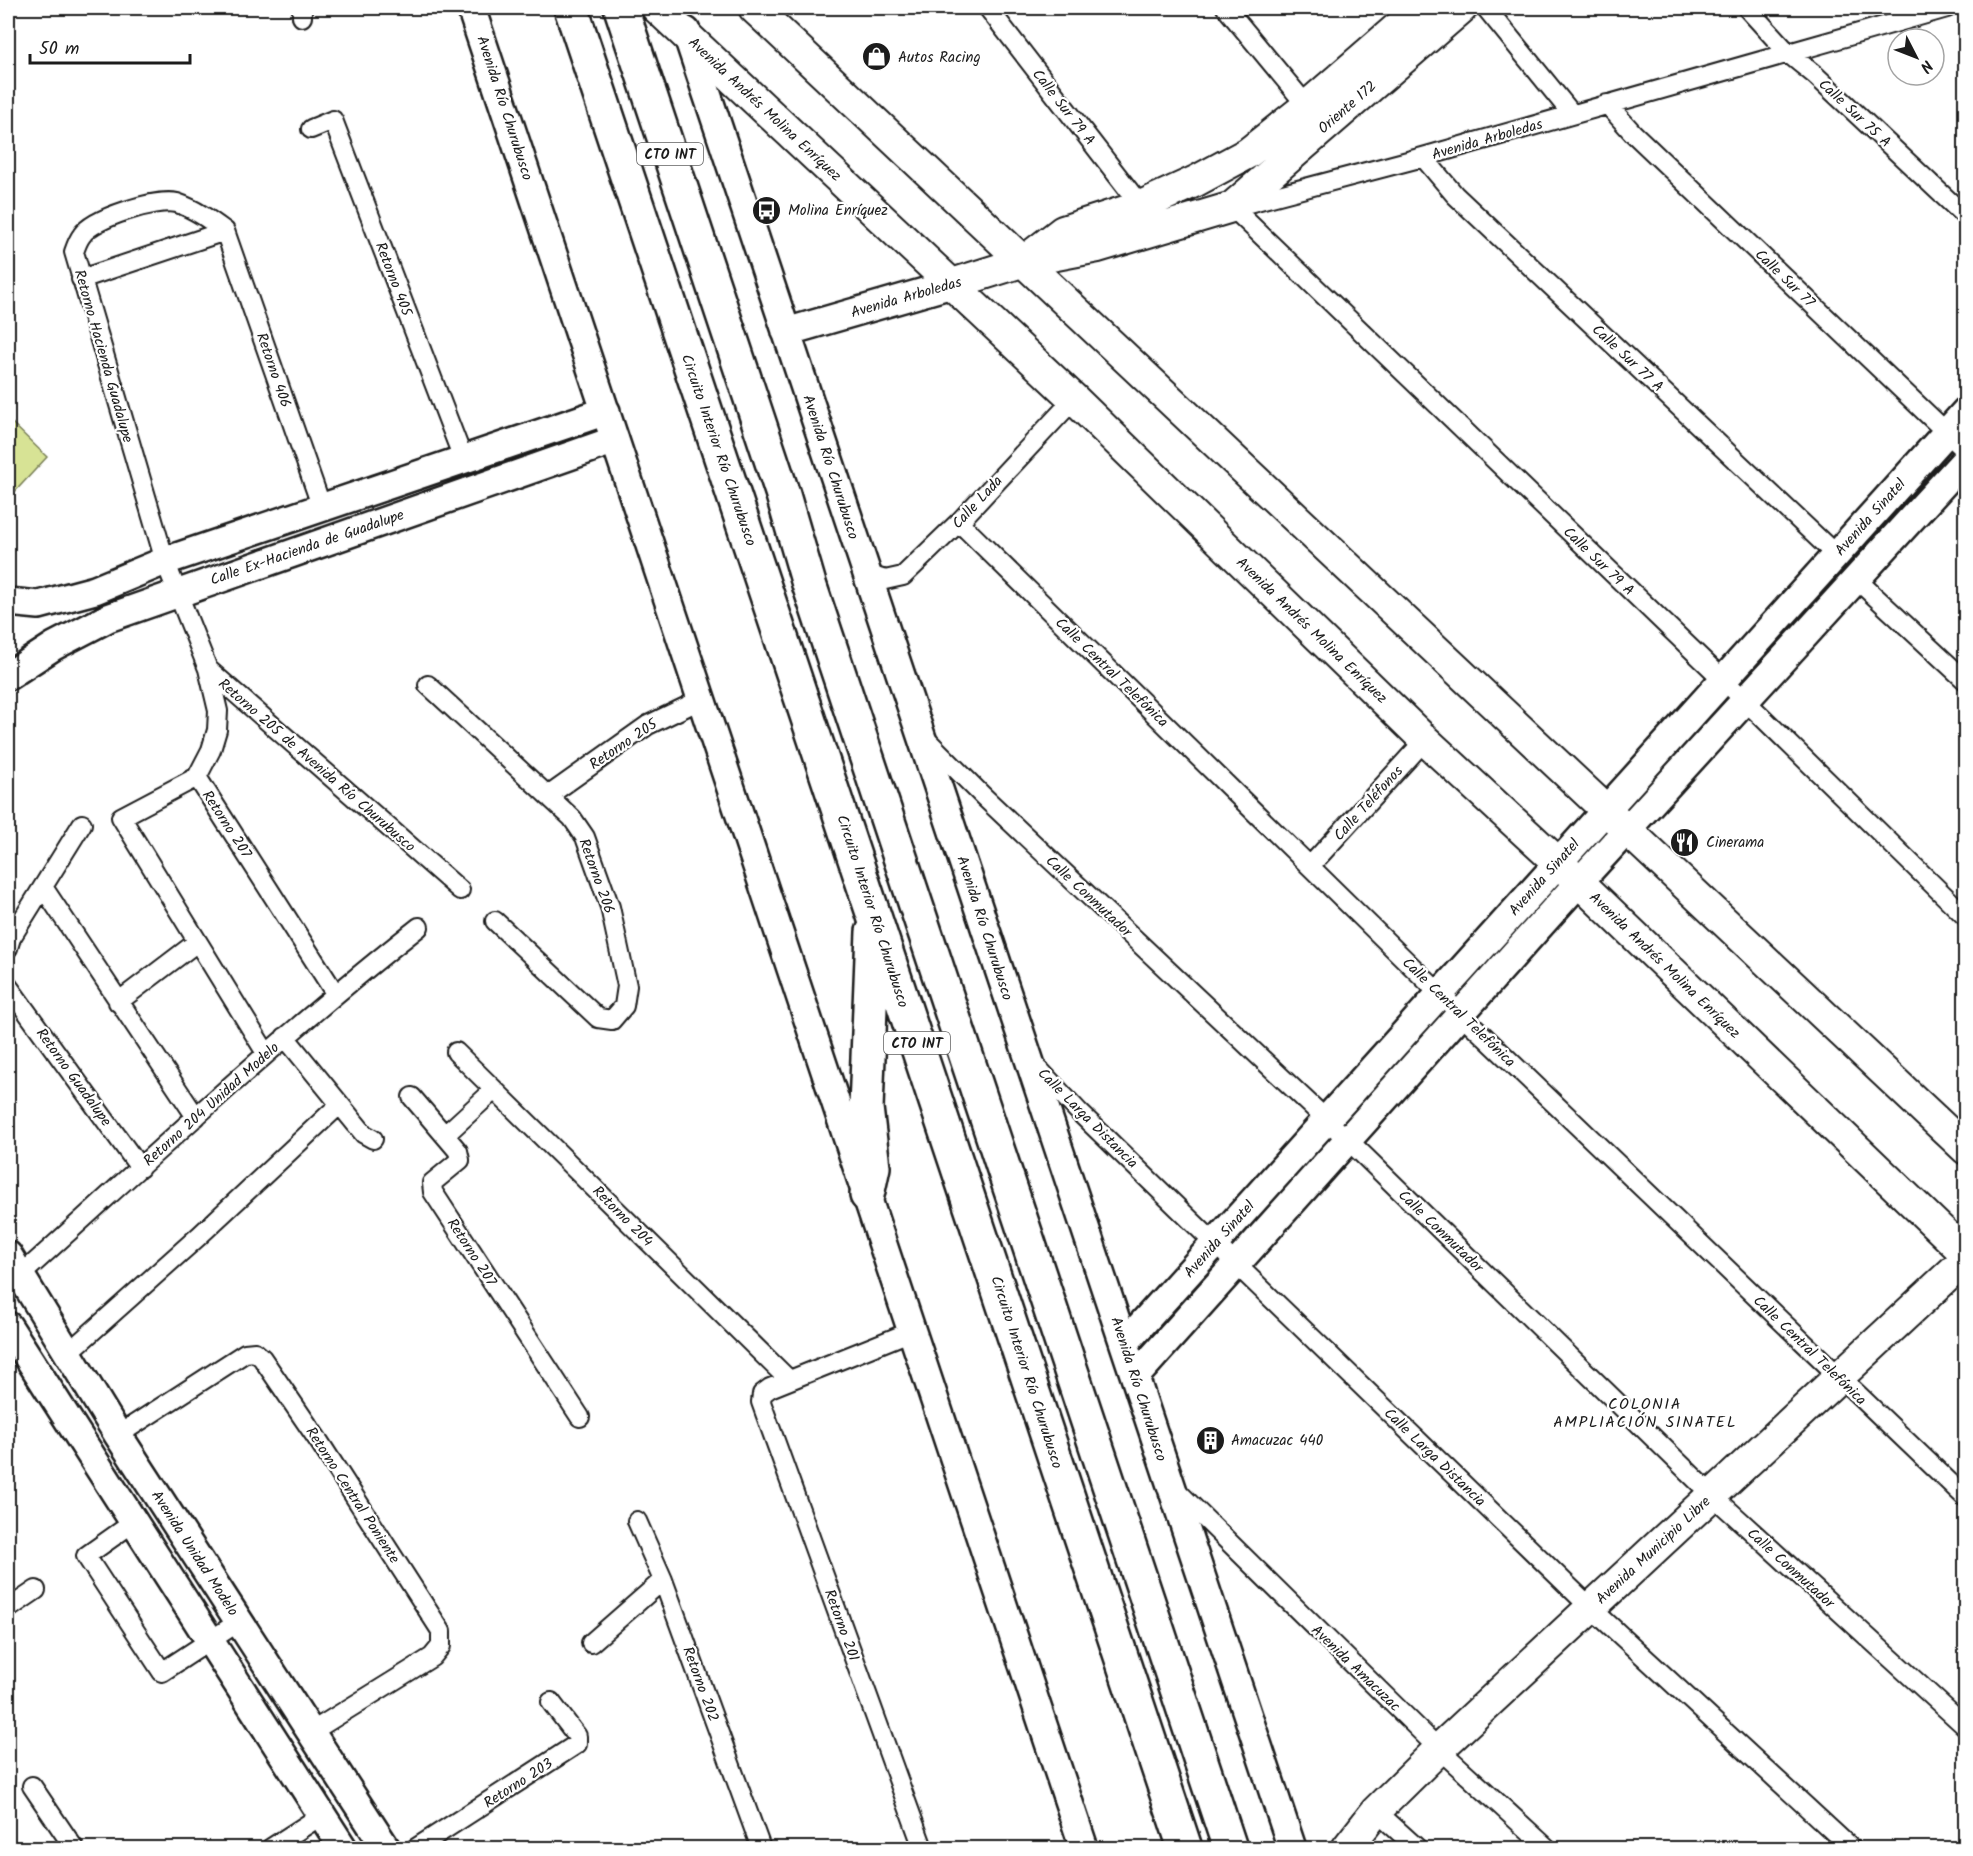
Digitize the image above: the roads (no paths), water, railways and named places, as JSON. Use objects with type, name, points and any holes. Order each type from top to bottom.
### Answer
[{"type":"highway","name":"Circuito Interior Río Churubusco","points":[[571,8],[1185,1848]]},
{"type":"highway","name":"CTO INT","points":[[621,8],[719,301],[813,595],[1230,1848]]},
{"type":"highway","points":[[867,1195],[873,1167],[866,1108],[873,912]]},
{"type":"main road","name":"Avenida Andrés Molina Enríquez","points":[[657,8],[1074,399],[1425,740],[1557,861],[1965,1254]]},
{"type":"main road","points":[[754,8],[1965,1149]]},
{"type":"main road","name":"Oriente 172","points":[[1196,181],[1248,153],[1307,106],[1420,8]]},
{"type":"main road","name":"Oriente 172","points":[[1232,207],[1462,8]]},
{"type":"main road","name":"Avenida Arboledas","points":[[1025,261],[1063,231],[1141,206],[1196,181]]},
{"type":"main road","name":"Avenida Arboledas","points":[[952,284],[1025,261],[1098,248],[1232,207]]},
{"type":"main road","name":"Avenida Municipio Libre","points":[[1347,1848],[1376,1810],[1439,1749],[1965,1259]]},
{"type":"street","name":"Avenida Río Churubusco","points":[[471,8],[1084,1848]]},
{"type":"street","name":"Avenida Río Churubusco","points":[[678,8],[1292,1848]]},
{"type":"street","name":"Calle Sur 79 A","points":[[988,8],[1141,206]]},
{"type":"street","points":[[1226,8],[1307,106]]},
{"type":"street","points":[[1486,8],[1572,114]]},
{"type":"street","name":"Calle Sur 75 A","points":[[1747,8],[1789,54],[1815,75],[1965,217]]},
{"type":"street","name":"Avenida Arboledas","points":[[1232,207],[1423,157],[1947,8]]},
{"type":"street","name":"Calle Sur 77","points":[[1607,104],[1633,133],[1956,442]]},
{"type":"street","name":"Retorno 405","points":[[311,129],[333,120],[464,461]]},
{"type":"street","name":"Calle Sur 77 A","points":[[1423,157],[1455,195],[1836,555]]},
{"type":"street","name":"Retorno Hacienda Guadalupe","points":[[165,561],[74,252],[82,234],[108,217],[148,206],[174,202],[201,213],[225,231]]},
{"type":"street","name":"Calle Sur 79 A","points":[[1232,207],[1965,916]]},
{"type":"street","points":[[81,279],[225,231]]},
{"type":"street","name":"Retorno 406","points":[[225,231],[322,508]]},
{"type":"street","name":"Avenida Arboledas","points":[[786,332],[952,284]]},
{"type":"street","name":"Calle Lada","points":[[867,574],[885,580],[903,576],[959,522],[1074,399]]},
{"type":"street","name":"Calle Ex-Hacienda de Guadalupe","points":[[8,602],[39,605],[95,590],[165,561],[606,411]]},
{"type":"street","name":"Avenida Sinatel","points":[[1135,1377],[1579,882],[1616,819],[1722,679],[1836,555],[1956,442],[1965,411]]},
{"type":"street","name":"Calle Ex-Hacienda de Guadalupe","points":[[8,675],[54,646],[108,618],[176,592],[615,440]]},
{"type":"street","name":"Avenida Sinatel","points":[[1124,1344],[1557,861],[1616,819],[1744,700],[1965,459]]},
{"type":"street","name":"Calle Central Telefónica","points":[[959,522],[1440,994],[1965,1498]]},
{"type":"street","name":"Retorno 205 de Avenida Río Churubusco","points":[[165,561],[208,669],[460,890]]},
{"type":"street","points":[[1856,579],[1965,681]]},
{"type":"street","points":[[208,669],[218,711],[218,730],[197,777],[121,817],[266,1053]]},
{"type":"street","name":"Retorno 206","points":[[428,685],[572,818],[585,837],[610,907],[627,986],[624,1006],[612,1020],[598,1018],[495,921]]},
{"type":"street","name":"Retorno 205","points":[[548,796],[648,725],[702,699]]},
{"type":"street","name":"Calle Conmutador","points":[[920,732],[983,796],[1349,1141],[1712,1495],[1965,1727]]},
{"type":"street","name":"Calle Teléfonos","points":[[1310,866],[1425,740]]},
{"type":"street","name":"Retorno 207","points":[[197,777],[335,993]]},
{"type":"street","points":[[8,948],[11,938],[82,824]]},
{"type":"street","points":[[43,886],[196,1117]]},
{"type":"street","name":"Retorno 204 Unidad Modelo","points":[[12,1272],[140,1168],[335,993],[419,927]]},
{"type":"street","points":[[118,1002],[197,942]]},
{"type":"street","name":"Retorno Guadalupe","points":[[8,986],[140,1168]]},
{"type":"street","points":[[285,1037],[364,1134],[373,1138]]},
{"type":"street","name":"Retorno 204","points":[[456,1052],[789,1380]]},
{"type":"street","name":"Calle Larga Distancia","points":[[1028,1057],[1079,1112],[1216,1242],[1591,1608],[1851,1848]]},
{"type":"street","points":[[445,1135],[494,1089]]},
{"type":"street","name":"Retorno 207","points":[[412,1097],[458,1151],[460,1160],[432,1183],[433,1192],[580,1418]]},
{"type":"street","points":[[68,1353],[199,1236],[339,1105]]},
{"type":"street","name":"Avenida Unidad Modelo","points":[[12,1272],[68,1353],[118,1435],[386,1848]]},
{"type":"street","points":[[8,1326],[343,1848]]},
{"type":"street","points":[[789,1380],[912,1331]]},
{"type":"street","name":"Retorno Central Poniente","points":[[118,1435],[245,1353],[255,1352],[262,1358],[320,1443],[441,1631],[441,1646],[432,1658],[311,1732]]},
{"type":"street","name":"Retorno 201","points":[[789,1380],[762,1394],[761,1402],[922,1848]]},
{"type":"street","name":"Avenida Amacuzac","points":[[1170,1483],[1203,1519],[1439,1749],[1547,1848]]},
{"type":"street","name":"Retorno 202","points":[[637,1521],[663,1580],[761,1848]]},
{"type":"street","points":[[134,1522],[86,1556],[162,1672],[240,1621]]},
{"type":"street","points":[[591,1643],[663,1580]]},
{"type":"street","points":[[8,1609],[36,1590]]},
{"type":"street","name":"Retorno 203","points":[[417,1848],[577,1744],[576,1736],[550,1702]]},
{"type":"street","points":[[32,1786],[74,1848]]},
{"type":"street","points":[[1376,1810],[1417,1848]]},
{"type":"street","points":[[272,1848],[322,1815]]},
{"type":"place","name":"Autos Racing","points":[[877,57]]},
{"type":"place","name":"Molina Enríquez","points":[[767,210]]},
{"type":"place","name":"Cinerama","points":[[1685,842]]},
{"type":"place","name":"Amacuzac 440","points":[[1210,1440]]},
{"type":"district","name":"COLONIA AMPLIACIÓN SINATEL","points":[[1645,1412]]}]
